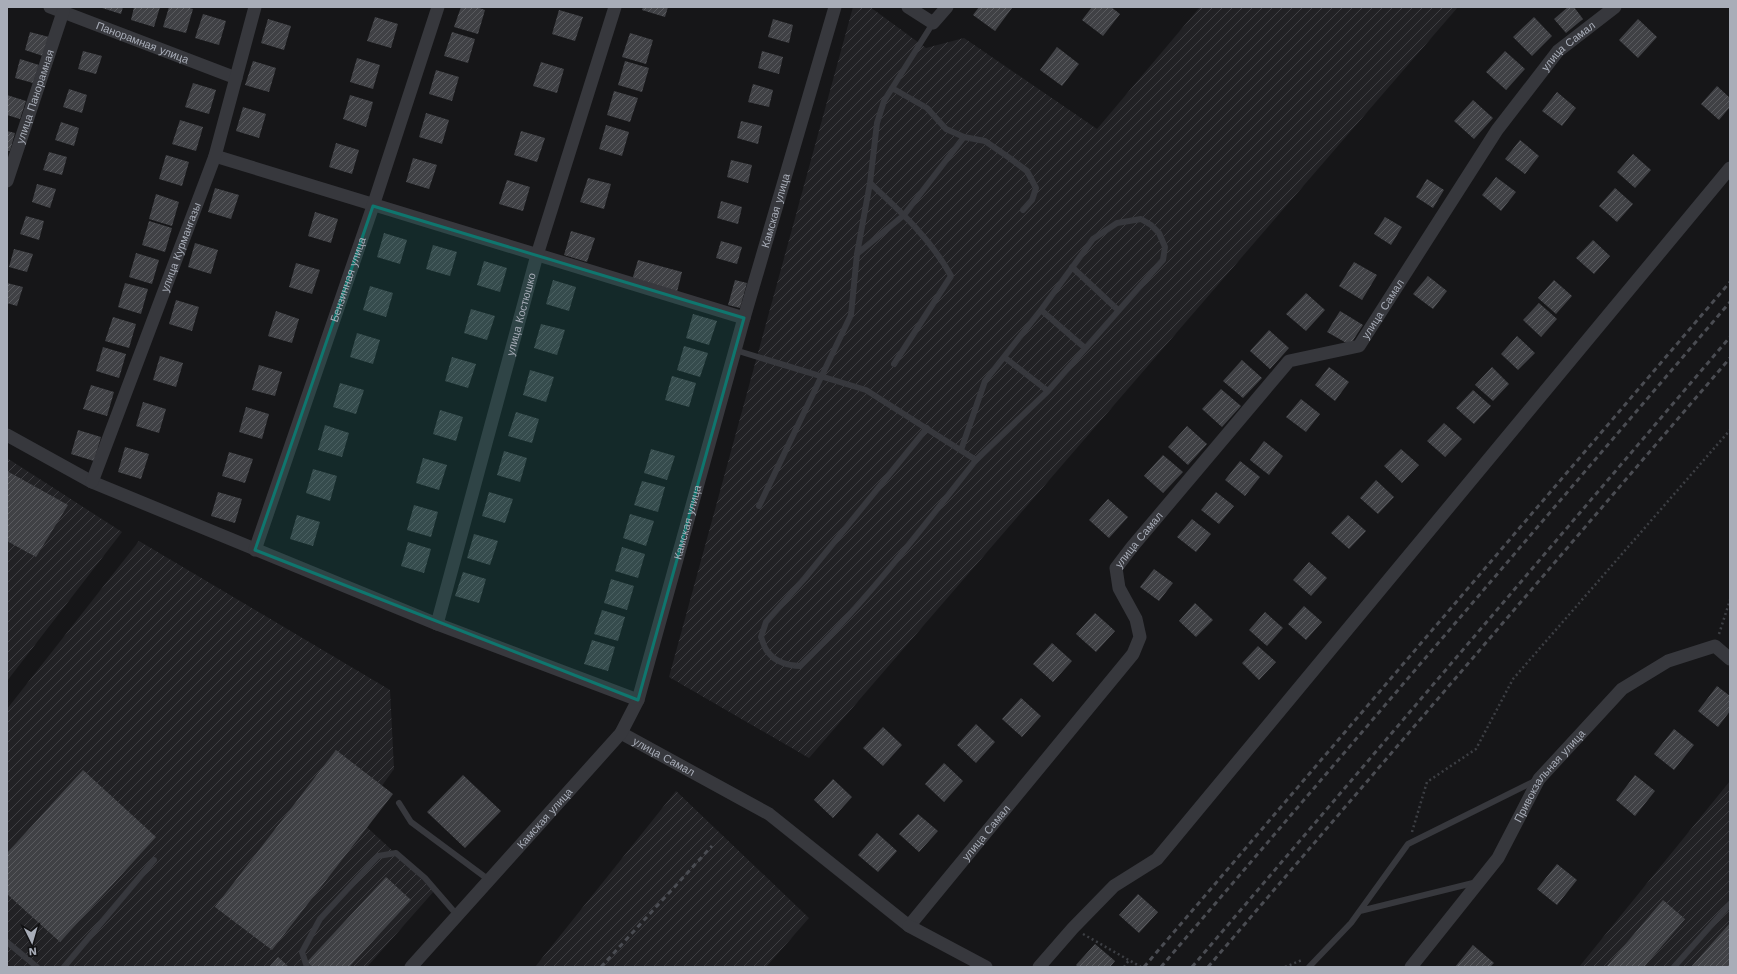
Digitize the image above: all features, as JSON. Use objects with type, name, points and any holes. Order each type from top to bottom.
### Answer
[{"type":"street","name":"Панорамная улица","points":[[50,7],[236,78]]},
{"type":"street","name":"улица Курмангазы","points":[[92,482],[215,156],[255,7]]},
{"type":"street","name":"Бензинная улица","points":[[255,550],[373,206],[438,7]]},
{"type":"street","name":"улица Костюшко","points":[[438,624],[537,255],[615,7]]},
{"type":"street","name":"Камская улица","points":[[411,967],[621,733],[638,700],[744,318],[835,7]]},
{"type":"street","points":[[908,7],[933,23],[947,7]]},
{"type":"street","name":"улица Самал","points":[[621,733],[769,814],[909,926],[1133,654],[1140,637],[1136,619],[1119,588],[1116,568],[1132,547],[1289,361],[1359,346],[1502,124],[1558,51],[1615,7]]},
{"type":"street","name":"улица Панорамная","points":[[7,180],[63,12]]},
{"type":"street","points":[[215,156],[373,206],[744,318]]},
{"type":"street","points":[[1043,962],[1073,928],[1114,886],[1157,859],[1208,799],[1380,588],[1730,168]]},
{"type":"street","points":[[7,435],[92,482],[438,624],[638,700]]},
{"type":"street","points":[[1715,646],[1730,659]]},
{"type":"street","name":"Привокзальная улица","points":[[1411,967],[1498,858],[1539,779],[1622,688],[1668,661],[1715,646]]},
{"type":"street","points":[[909,926],[986,967]]},
{"type":"lane","points":[[759,506],[851,315],[857,254],[870,183],[877,123],[884,101],[933,23]]},
{"type":"lane","points":[[892,88],[927,108],[946,129],[964,137],[985,141],[1027,171],[1036,188],[1032,200],[1023,210]]},
{"type":"lane","points":[[857,254],[904,215],[964,137]]},
{"type":"lane","points":[[870,183],[904,215],[942,258],[951,276],[894,364]]},
{"type":"lane","points":[[927,428],[805,578],[766,622],[761,637],[768,653],[778,661],[790,666],[800,666],[830,637],[916,536],[976,460],[1048,391],[1162,260],[1165,247],[1159,233],[1151,225],[1141,219],[1116,223],[1092,239],[1041,310],[985,381],[961,450]]},
{"type":"lane","points":[[1072,267],[1118,310]]},
{"type":"lane","points":[[1041,310],[1085,348]]},
{"type":"lane","points":[[735,350],[866,390],[976,460]]},
{"type":"lane","points":[[1004,357],[1048,391]]},
{"type":"lane","points":[[1309,967],[1351,923],[1408,844],[1539,779]]},
{"type":"lane","points":[[399,803],[411,822],[489,880]]},
{"type":"lane","points":[[307,967],[302,952],[320,919],[378,856],[396,853],[425,878],[457,915]]},
{"type":"lane","points":[[64,967],[154,860]]},
{"type":"lane","points":[[1360,911],[1480,881]]},
{"type":"lane","points":[[1674,967],[1730,904]]},
{"type":"lane","points":[[7,942],[37,967]]},
{"type":"path","points":[[1408,844],[1428,782],[1476,748],[1513,679],[1730,430]]},
{"type":"path","points":[[1727,433],[1730,437]]},
{"type":"path","points":[[1715,646],[1730,600]]},
{"type":"path","points":[[1073,928],[1141,967]]},
{"type":"path","points":[[1124,967],[1129,960]]},
{"type":"highlighted area","points":[[373,206],[744,318],[638,700],[255,550]]},
{"type":"shaded area","points":[[853,7],[870,7],[926,48],[964,38],[1097,129],[1200,7],[1458,7],[809,758],[669,677]]},
{"type":"shaded area","points":[[7,458],[122,532],[7,681]]},
{"type":"shaded area","points":[[139,541],[390,690],[394,769],[358,819],[435,890],[367,967],[7,967],[7,709]]},
{"type":"shaded area","points":[[1730,781],[1730,967],[1579,967]]},
{"type":"shaded area","points":[[676,791],[809,918],[766,967],[535,967]]},
{"type":"building","points":[[99,7],[123,7],[121,14]]},
{"type":"building","points":[[134,7],[160,7],[154,27],[131,20]]},
{"type":"building","points":[[169,7],[186,7],[193,9],[186,33],[163,27]]},
{"type":"building","points":[[461,7],[476,7],[485,10],[478,34],[454,27]]},
{"type":"building","points":[[643,7],[668,7],[665,17],[642,10]]},
{"type":"building","points":[[979,7],[1012,8],[995,31],[973,15]]},
{"type":"building","points":[[1092,7],[1111,7],[1120,14],[1103,36],[1082,20]]},
{"type":"building","points":[[1568,7],[1574,7],[1583,19],[1566,33],[1554,19]]},
{"type":"building","points":[[559,10],[583,17],[575,41],[552,34]]},
{"type":"building","points":[[203,14],[226,21],[219,45],[195,38]]},
{"type":"building","points":[[375,17],[398,24],[391,48],[367,41]]},
{"type":"building","points":[[1534,17],[1552,36],[1532,56],[1513,37]]},
{"type":"building","points":[[268,19],[291,26],[284,50],[261,43]]},
{"type":"building","points":[[773,19],[793,25],[789,43],[768,37]]},
{"type":"building","points":[[1638,19],[1657,37],[1638,58],[1619,40]]},
{"type":"building","points":[[30,32],[49,37],[43,56],[25,50]]},
{"type":"building","points":[[452,32],[475,39],[468,63],[444,56]]},
{"type":"building","points":[[630,33],[653,40],[646,64],[622,57]]},
{"type":"building","points":[[1057,47],[1079,64],[1062,86],[1040,70]]},
{"type":"building","points":[[83,51],[102,56],[96,74],[78,69]]},
{"type":"building","points":[[762,51],[783,57],[779,74],[758,68]]},
{"type":"building","points":[[1505,51],[1525,69],[1506,90],[1486,72]]},
{"type":"building","points":[[357,58],[380,65],[373,89],[350,82]]},
{"type":"building","points":[[20,59],[39,65],[33,83],[15,78]]},
{"type":"building","points":[[253,61],[276,68],[269,92],[245,85]]},
{"type":"building","points":[[625,61],[649,68],[642,92],[618,85]]},
{"type":"building","points":[[541,62],[564,69],[557,93],[533,86]]},
{"type":"building","points":[[436,70],[459,77],[452,101],[429,94]]},
{"type":"building","points":[[193,83],[216,90],[209,114],[185,107]]},
{"type":"building","points":[[753,84],[773,90],[769,107],[748,102]]},
{"type":"building","points":[[1717,86],[1730,98],[1730,107],[1719,120],[1701,104]]},
{"type":"building","points":[[69,89],[87,95],[82,113],[63,107]]},
{"type":"building","points":[[614,91],[638,98],[630,122],[607,115]]},
{"type":"building","points":[[1557,92],[1576,108],[1562,126],[1542,111]]},
{"type":"building","points":[[7,95],[26,101],[20,119],[7,115]]},
{"type":"building","points":[[350,95],[373,102],[366,127],[343,119]]},
{"type":"building","points":[[1473,100],[1493,118],[1474,139],[1454,121]]},
{"type":"building","points":[[243,107],[266,114],[259,138],[236,131]]},
{"type":"building","points":[[426,113],[449,120],[442,144],[419,137]]},
{"type":"building","points":[[180,120],[203,127],[196,151],[172,144]]},
{"type":"building","points":[[741,121],[762,126],[758,144],[737,138]]},
{"type":"building","points":[[61,122],[79,128],[74,146],[55,140]]},
{"type":"building","points":[[606,125],[629,132],[622,156],[599,149]]},
{"type":"building","points":[[7,131],[15,133],[10,151],[7,151]]},
{"type":"building","points":[[521,131],[545,138],[537,162],[514,155]]},
{"type":"building","points":[[1520,140],[1539,156],[1525,174],[1505,159]]},
{"type":"building","points":[[336,143],[359,150],[352,174],[329,167]]},
{"type":"building","points":[[49,152],[67,157],[62,175],[43,170]]},
{"type":"building","points":[[1633,154],[1651,170],[1635,188],[1617,172]]},
{"type":"building","points":[[166,155],[189,162],[182,186],[159,179]]},
{"type":"building","points":[[413,158],[437,165],[429,189],[406,182]]},
{"type":"building","points":[[731,160],[752,165],[748,183],[727,177]]},
{"type":"building","points":[[1496,177],[1516,192],[1501,211],[1482,195]]},
{"type":"building","points":[[588,178],[611,184],[604,209],[580,202]]},
{"type":"building","points":[[1427,179],[1444,190],[1433,208],[1416,197]]},
{"type":"building","points":[[507,180],[530,187],[523,211],[499,204]]},
{"type":"building","points":[[37,184],[56,189],[50,208],[32,202]]},
{"type":"building","points":[[215,188],[239,195],[231,219],[208,212]]},
{"type":"building","points":[[1615,188],[1633,204],[1617,222],[1599,206]]},
{"type":"building","points":[[156,194],[179,202],[172,226],[149,219]]},
{"type":"building","points":[[721,201],[742,207],[738,224],[717,218]]},
{"type":"building","points":[[315,212],[338,219],[331,243],[308,236]]},
{"type":"building","points":[[26,216],[44,221],[39,240],[20,234]]},
{"type":"building","points":[[1385,217],[1402,227],[1391,245],[1374,234]]},
{"type":"building","points":[[149,221],[172,228],[165,252],[142,245]]},
{"type":"building","points":[[571,231],[595,238],[587,262],[564,255]]},
{"type":"building","points":[[384,233],[407,240],[400,264],[377,257]]},
{"type":"building","points":[[1593,240],[1610,256],[1594,274],[1576,258]]},
{"type":"building","points":[[721,241],[742,247],[737,264],[716,258]]},
{"type":"building","points":[[195,243],[218,250],[211,274],[188,267]]},
{"type":"building","points":[[433,245],[457,252],[450,276],[426,269]]},
{"type":"building","points":[[14,249],[33,254],[27,272],[9,267]]},
{"type":"building","points":[[136,253],[159,260],[152,284],[129,277]]},
{"type":"building","points":[[638,260],[682,272],[677,292],[632,280]]},
{"type":"building","points":[[484,261],[507,268],[500,292],[477,285]]},
{"type":"building","points":[[1354,262],[1377,275],[1362,300],[1339,286]]},
{"type":"building","points":[[296,263],[320,270],[312,294],[289,287]]},
{"type":"building","points":[[1428,276],[1447,291],[1433,309],[1413,294]]},
{"type":"building","points":[[553,280],[576,287],[569,311],[546,304]]},
{"type":"building","points":[[735,280],[747,283],[740,308],[728,305]]},
{"type":"building","points":[[1554,280],[1572,296],[1556,314],[1538,298]]},
{"type":"building","points":[[7,283],[23,287],[17,306],[7,303]]},
{"type":"building","points":[[125,283],[148,289],[141,314],[118,307]]},
{"type":"building","points":[[370,286],[393,293],[386,317],[363,310]]},
{"type":"building","points":[[1306,293],[1325,310],[1306,331],[1286,314]]},
{"type":"building","points":[[176,300],[199,307],[192,331],[169,324]]},
{"type":"building","points":[[1539,303],[1557,319],[1541,337],[1523,320]]},
{"type":"building","points":[[471,309],[495,316],[487,340],[464,333]]},
{"type":"building","points":[[276,311],[299,319],[292,343],[268,336]]},
{"type":"building","points":[[1340,311],[1363,325],[1350,345],[1327,332]]},
{"type":"building","points":[[693,314],[717,321],[709,345],[686,338]]},
{"type":"building","points":[[113,317],[136,324],[129,348],[105,341]]},
{"type":"building","points":[[541,324],[565,330],[557,355],[534,348]]},
{"type":"building","points":[[1269,330],[1289,348],[1270,369],[1250,351]]},
{"type":"building","points":[[357,333],[380,340],[373,364],[350,357]]},
{"type":"building","points":[[1517,336],[1535,353],[1518,370],[1501,354]]},
{"type":"building","points":[[684,346],[708,353],[700,377],[677,370]]},
{"type":"building","points":[[103,347],[126,354],[119,378],[96,371]]},
{"type":"building","points":[[160,356],[183,363],[176,387],[153,380]]},
{"type":"building","points":[[452,357],[476,364],[468,388],[445,381]]},
{"type":"building","points":[[1242,360],[1262,378],[1243,398],[1223,381]]},
{"type":"building","points":[[259,365],[282,372],[275,396],[252,390]]},
{"type":"building","points":[[1329,367],[1349,382],[1335,401],[1315,385]]},
{"type":"building","points":[[1492,367],[1509,384],[1493,401],[1475,385]]},
{"type":"building","points":[[530,370],[554,377],[546,402],[523,395]]},
{"type":"building","points":[[672,376],[696,383],[689,407],[665,400]]},
{"type":"building","points":[[340,383],[364,390],[356,414],[333,407]]},
{"type":"building","points":[[91,385],[114,392],[107,416],[83,409]]},
{"type":"building","points":[[1221,389],[1241,406],[1222,427],[1202,409]]},
{"type":"building","points":[[1473,390],[1491,406],[1474,424],[1456,408]]},
{"type":"building","points":[[1301,399],[1320,414],[1306,432],[1286,417]]},
{"type":"building","points":[[143,402],[166,409],[159,433],[136,426]]},
{"type":"building","points":[[246,407],[269,414],[262,439],[239,432]]},
{"type":"building","points":[[440,410],[463,417],[456,441],[433,434]]},
{"type":"building","points":[[516,412],[539,419],[532,443],[508,436]]},
{"type":"building","points":[[1444,423],[1462,439],[1445,457],[1427,441]]},
{"type":"building","points":[[325,425],[349,433],[342,457],[318,450]]},
{"type":"building","points":[[1187,426],[1207,444],[1188,465],[1168,447]]},
{"type":"building","points":[[78,430],[101,437],[94,461],[71,454]]},
{"type":"building","points":[[1264,441],[1283,456],[1269,475],[1250,460]]},
{"type":"building","points":[[125,447],[149,454],[141,479],[118,472]]},
{"type":"building","points":[[651,449],[675,456],[667,480],[644,473]]},
{"type":"building","points":[[1401,449],[1419,465],[1402,483],[1384,466]]},
{"type":"building","points":[[504,451],[527,458],[520,482],[497,475]]},
{"type":"building","points":[[229,452],[253,459],[245,483],[222,476]]},
{"type":"building","points":[[1163,455],[1183,472],[1163,493],[1144,476]]},
{"type":"building","points":[[423,458],[447,465],[439,490],[416,483]]},
{"type":"building","points":[[1240,461],[1260,477],[1245,496],[1225,480]]},
{"type":"building","points":[[313,469],[337,476],[330,501],[306,493]]},
{"type":"building","points":[[7,471],[68,505],[36,557],[7,541]]},
{"type":"building","points":[[1376,480],[1394,497],[1378,514],[1360,498]]},
{"type":"building","points":[[642,481],[665,487],[658,512],[634,505]]},
{"type":"building","points":[[218,492],[242,499],[235,523],[211,516]]},
{"type":"building","points":[[489,492],[513,499],[505,523],[482,516]]},
{"type":"building","points":[[1216,492],[1234,506],[1219,524],[1201,510]]},
{"type":"building","points":[[1108,499],[1128,517],[1109,538],[1089,520]]},
{"type":"building","points":[[414,505],[438,512],[431,537],[407,530]]},
{"type":"building","points":[[630,514],[654,521],[646,546],[623,538]]},
{"type":"building","points":[[297,515],[320,522],[313,546],[290,539]]},
{"type":"building","points":[[1348,515],[1366,531],[1349,549],[1331,533]]},
{"type":"building","points":[[1192,519],[1211,534],[1196,552],[1177,537]]},
{"type":"building","points":[[474,534],[498,541],[490,565],[467,558]]},
{"type":"building","points":[[408,542],[431,549],[424,573],[401,566]]},
{"type":"building","points":[[622,547],[645,554],[638,578],[615,571]]},
{"type":"building","points":[[1309,562],[1327,578],[1311,596],[1293,580]]},
{"type":"building","points":[[1154,569],[1173,583],[1159,601],[1140,587]]},
{"type":"building","points":[[463,572],[486,579],[479,603],[455,596]]},
{"type":"building","points":[[611,579],[634,586],[627,610],[604,603]]},
{"type":"building","points":[[1195,603],[1213,620],[1196,637],[1179,621]]},
{"type":"building","points":[[1304,606],[1322,622],[1306,640],[1288,624]]},
{"type":"building","points":[[602,610],[625,617],[618,641],[594,634]]},
{"type":"building","points":[[1265,612],[1283,628],[1267,646],[1249,630]]},
{"type":"building","points":[[1095,613],[1115,631],[1096,652],[1076,634]]},
{"type":"building","points":[[592,640],[615,647],[608,671],[584,664]]},
{"type":"building","points":[[1052,643],[1072,661],[1053,682],[1033,664]]},
{"type":"building","points":[[1258,646],[1276,662],[1259,680],[1242,663]]},
{"type":"building","points":[[1717,686],[1730,696],[1730,711],[1718,727],[1698,711]]},
{"type":"building","points":[[1021,698],[1041,716],[1022,737],[1002,719]]},
{"type":"building","points":[[976,724],[995,742],[976,763],[957,745]]},
{"type":"building","points":[[883,727],[902,745],[883,766],[863,748]]},
{"type":"building","points":[[1674,729],[1694,745],[1674,770],[1654,754]]},
{"type":"building","points":[[336,750],[393,794],[272,950],[215,907]]},
{"type":"building","points":[[944,763],[963,781],[944,802],[925,784]]},
{"type":"building","points":[[83,770],[156,837],[60,942],[7,894],[7,853]]},
{"type":"building","points":[[463,775],[501,811],[465,848],[427,812]]},
{"type":"building","points":[[1635,775],[1655,791],[1635,816],[1616,800]]},
{"type":"building","points":[[833,779],[852,797],[833,818],[814,800]]},
{"type":"building","points":[[918,814],[938,831],[919,852],[899,834]]},
{"type":"building","points":[[877,833],[897,851],[878,872],[858,855]]},
{"type":"building","points":[[1557,864],[1577,880],[1557,905],[1537,889]]},
{"type":"building","points":[[386,877],[411,900],[349,967],[312,967],[307,962]]},
{"type":"building","points":[[1138,894],[1158,912],[1139,933],[1119,915]]},
{"type":"building","points":[[1663,900],[1685,919],[1644,967],[1606,967]]},
{"type":"building","points":[[1730,923],[1730,967],[1691,967]]},
{"type":"building","points":[[1095,944],[1115,961],[1110,967],[1078,967],[1076,965]]},
{"type":"building","points":[[1473,945],[1494,963],[1490,967],[1455,967]]},
{"type":"building","points":[[278,957],[289,967],[269,967]]},
{"type":"railway","points":[[1144,967],[1730,282]]},
{"type":"railway","points":[[1161,967],[1730,302]]},
{"type":"railway","points":[[1192,967],[1730,337]]},
{"type":"railway","points":[[1208,967],[1730,358]]},
{"type":"railway","points":[[601,967],[712,846]]}]
